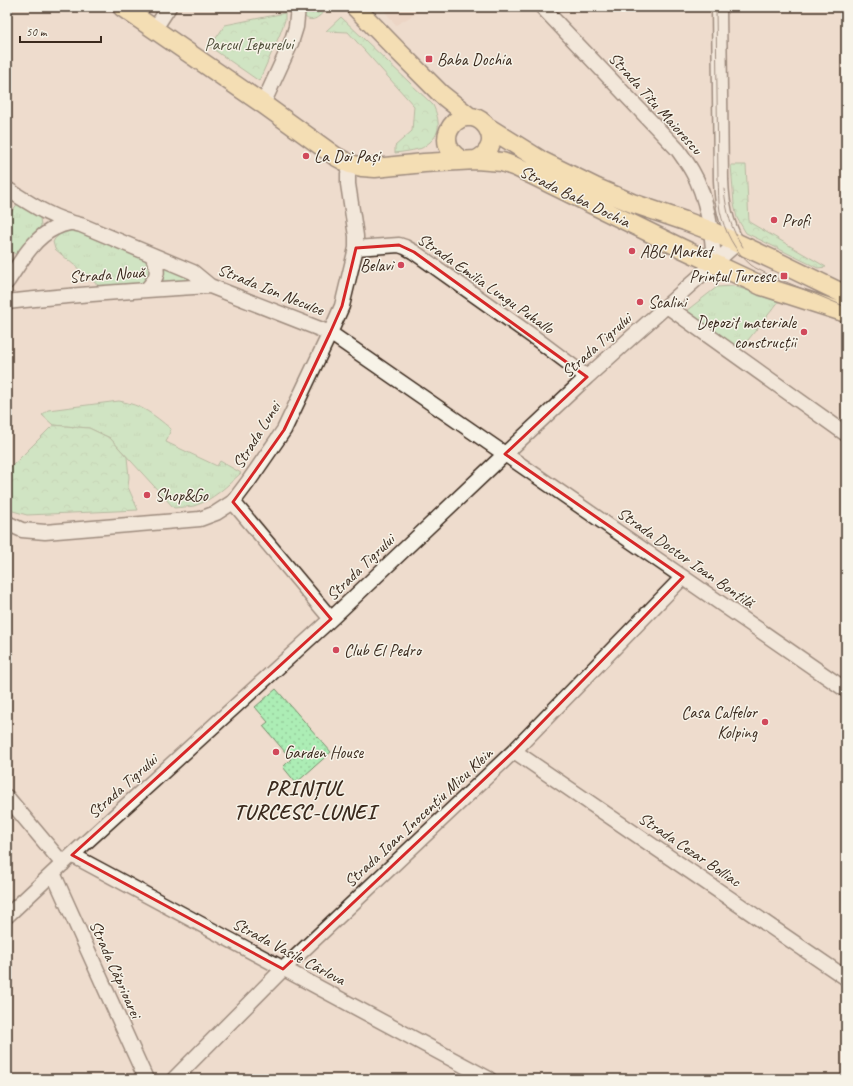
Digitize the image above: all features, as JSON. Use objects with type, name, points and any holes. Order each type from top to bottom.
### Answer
[{"type":"main road","name":"Strada Baba Dochia","points":[[122,7],[263,104],[335,156],[350,164],[375,168],[424,162],[469,160],[502,162],[516,167],[762,286],[846,313]]},
{"type":"main road","points":[[356,7],[441,94],[470,117]]},
{"type":"main road","points":[[424,162],[435,153],[448,134],[452,125],[462,118],[478,118],[484,122],[489,128],[491,136],[490,148],[482,157],[469,160],[456,157],[451,152],[448,145],[448,134],[441,94]]},
{"type":"main road","name":"Strada Baba Dochia","points":[[489,128],[542,161],[597,188],[632,203],[711,231],[846,295]]},
{"type":"street","points":[[154,30],[168,7]]},
{"type":"street","points":[[263,104],[288,50],[296,27],[298,7]]},
{"type":"street","name":"Strada Titu Maiorescu","points":[[542,7],[678,150],[692,170],[699,186],[711,231],[714,264]]},
{"type":"street","points":[[719,7],[722,199],[727,223],[737,243]]},
{"type":"street","name":"Strada Lunei","points":[[7,523],[22,530],[45,532],[200,519],[216,513],[233,502],[284,430],[342,306],[356,248],[356,236],[348,184],[350,164]]},
{"type":"street","name":"Strada Ion Neculce","points":[[7,189],[45,213],[70,223],[81,225],[193,272],[210,286],[330,333],[505,454]]},
{"type":"street","points":[[45,213],[48,220],[48,226],[45,234]]},
{"type":"street","points":[[7,282],[21,261],[38,240],[55,228],[70,223]]},
{"type":"street","name":"Strada Tigrului","points":[[7,916],[331,619],[587,377],[737,243]]},
{"type":"street","name":"Strada Emilia Lungu Puhallo","points":[[356,248],[399,245],[414,252],[587,377]]},
{"type":"street","points":[[148,289],[157,277],[156,264],[152,255]]},
{"type":"street","name":"Strada Nouă","points":[[7,302],[148,289],[210,286]]},
{"type":"street","points":[[666,306],[846,434]]},
{"type":"street","name":"Strada Doctor Ioan Bontilă","points":[[505,454],[846,690]]},
{"type":"street","points":[[233,502],[331,619]]},
{"type":"street","name":"Strada Ioan Inocențiu Micu Klein","points":[[174,1079],[283,969],[514,751],[683,577]]},
{"type":"street","name":"Strada Cezar Bolliac","points":[[514,751],[846,978]]},
{"type":"street","points":[[7,797],[63,864]]},
{"type":"street","name":"Strada Vasile Cârlova","points":[[63,864],[283,969],[489,1079]]},
{"type":"street","name":"Strada Căprioarei","points":[[63,864],[146,1079]]},
{"type":"highlighted area","points":[[399,245],[414,252],[587,377],[505,454],[683,577],[514,751],[283,969],[72,855],[331,619],[233,502],[284,430],[342,306],[356,248]]},
{"type":"shaded area","points":[[381,7],[428,7],[396,25]]},
{"type":"green space","points":[[304,7],[326,7],[327,9],[316,18],[310,20],[304,16]]},
{"type":"green space","name":"Parcul Iepurelui","points":[[285,13],[285,20],[280,34],[259,81],[210,47],[225,25]]},
{"type":"green space","points":[[341,17],[433,105],[438,122],[437,132],[431,141],[420,149],[395,153],[395,146],[412,131],[414,106],[348,32],[326,31]]},
{"type":"green space","points":[[731,165],[746,165],[749,222],[826,267],[818,268],[746,233],[737,218],[734,204]]},
{"type":"green space","points":[[18,203],[40,218],[41,226],[19,256],[7,249],[7,218]]},
{"type":"green space","points":[[78,230],[191,278],[191,281],[99,286],[55,249],[53,242],[57,236]]},
{"type":"green space","points":[[733,286],[780,300],[740,350],[686,311],[717,287]]},
{"type":"green space","points":[[119,401],[134,405],[147,411],[171,429],[166,442],[217,466],[220,461],[241,473],[207,500],[194,506],[174,508],[110,438],[89,428],[53,425],[42,415],[48,410]]},
{"type":"green space","points":[[53,425],[89,428],[110,438],[127,457],[129,477],[128,487],[138,510],[27,515],[7,508],[7,471]]},
{"type":"green space","points":[[276,689],[331,752],[296,783],[283,767],[291,759],[263,726],[268,722],[255,707]]},
{"type":"tram line","points":[[716,7],[718,180],[720,211],[727,233],[740,254],[755,268],[846,307]]},
{"type":"tram line","points":[[724,189],[730,220],[735,234],[743,247]]},
{"type":"place","name":"Baba Dochia","points":[[429,59]]},
{"type":"place","name":"La Doi Pași","points":[[306,156]]},
{"type":"place","name":"Profi","points":[[774,220]]},
{"type":"place","name":"ABC Market","points":[[632,251]]},
{"type":"place","name":"Belavi","points":[[401,265]]},
{"type":"place","name":"Prințul Turcesc","points":[[784,276]]},
{"type":"place","name":"Scalini","points":[[640,302]]},
{"type":"place","name":"Depozit materiale construcții","points":[[804,332]]},
{"type":"place","name":"Shop&Go","points":[[147,495]]},
{"type":"place","name":"Club El Pedro","points":[[336,650]]},
{"type":"place","name":"Casa Calfelor Kolping","points":[[765,722]]},
{"type":"place","name":"Garden House","points":[[276,752]]},
{"type":"district","name":"PRINȚUL TURCESC-LUNEI","points":[[305,800]]}]
